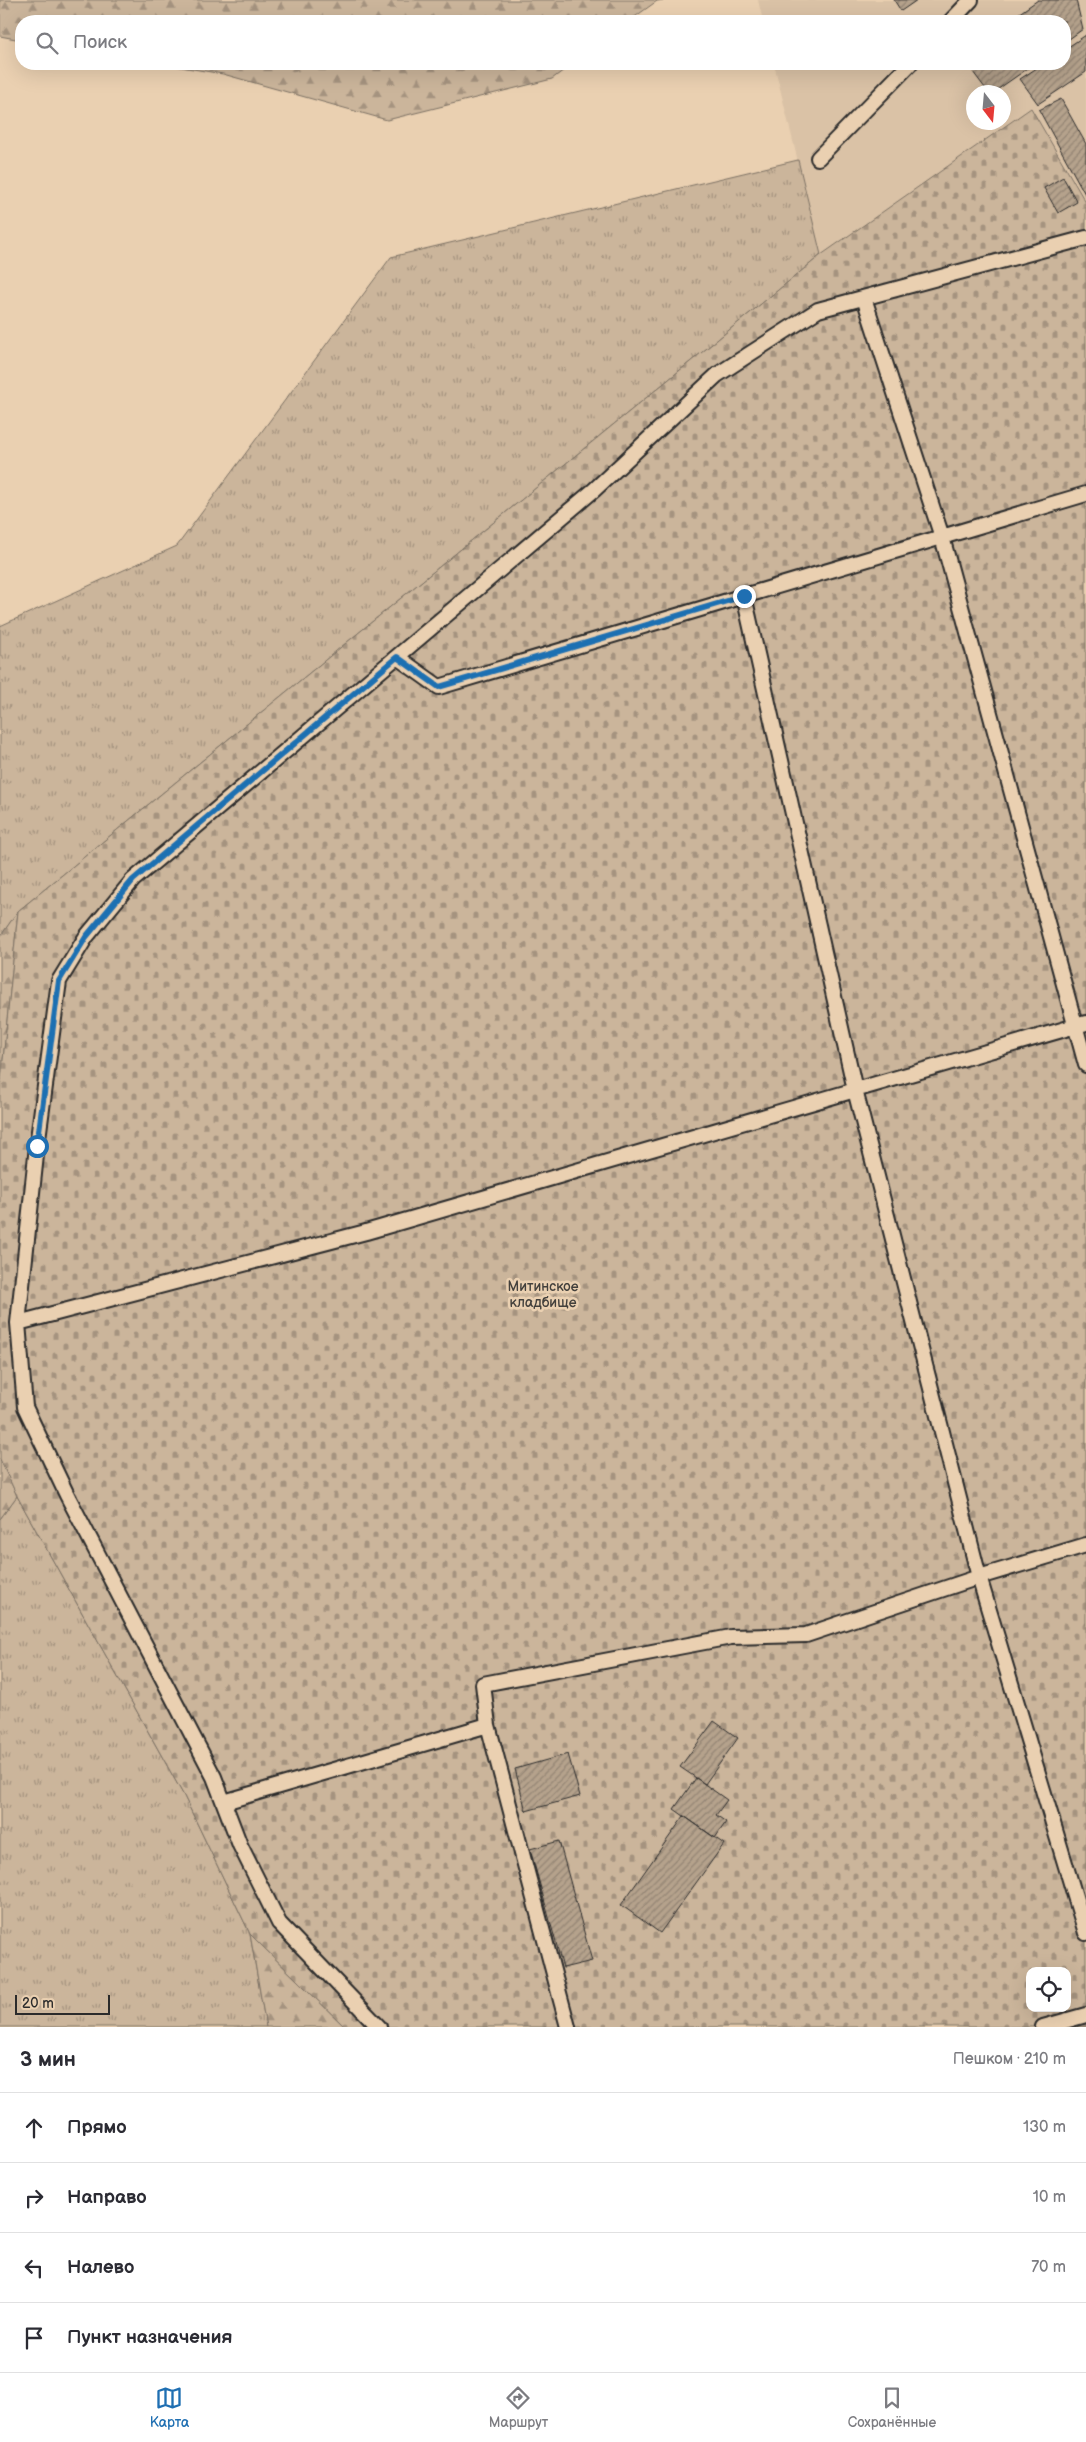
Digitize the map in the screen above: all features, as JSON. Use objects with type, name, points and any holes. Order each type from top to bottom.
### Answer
[{"type":"lane","points":[[957,15],[971,0]]},
{"type":"lane","points":[[818,158],[904,70]]},
{"type":"lane","points":[[379,2027],[279,1923],[240,1845],[214,1776],[71,1503],[26,1408],[18,1323],[37,1146],[59,981],[86,937],[133,880],[594,490],[717,375],[818,310],[1086,238]]},
{"type":"lane","points":[[864,298],[942,537],[1081,1024],[1086,1064]]},
{"type":"lane","points":[[397,657],[439,687],[1086,494]]},
{"type":"lane","points":[[744,596],[855,1090],[978,1577],[1086,1933]]},
{"type":"lane","points":[[18,1323],[366,1232],[1081,1024]]},
{"type":"lane","points":[[568,2027],[488,1725],[483,1684],[731,1637],[806,1635],[978,1577],[1086,1545]]},
{"type":"lane","points":[[224,1802],[488,1725]]},
{"type":"lane","points":[[1043,2027],[1086,2015]]},
{"type":"shaded area","points":[[758,0],[1086,0],[1086,203],[1031,108],[1011,122],[1011,85],[966,85],[966,130],[1000,130],[821,255],[775,70],[1071,70],[1071,15],[762,15]]},
{"type":"green space","points":[[0,0],[664,0],[657,1],[637,15],[15,15],[15,39],[0,36]]},
{"type":"green space","points":[[199,70],[564,70],[552,79],[387,120],[223,74]]},
{"type":"green space","name":"Митинское кладбище","points":[[1031,108],[1086,203],[1086,2027],[345,2027],[250,1934],[184,1796],[17,1496],[0,1459],[0,1090],[18,911],[821,255],[1000,130],[1011,130],[1011,122]]},
{"type":"green space","points":[[798,160],[821,255],[18,911],[0,937],[0,626],[177,546],[391,257]]},
{"type":"green space","points":[[18,911],[0,1090],[0,937]]},
{"type":"green space","points":[[0,1459],[17,1496],[0,1519]]},
{"type":"green space","points":[[17,1496],[184,1796],[250,1934],[266,2027],[0,2027],[0,1519]]},
{"type":"green space","points":[[250,1934],[345,2027],[266,2027]]},
{"type":"building","points":[[894,0],[917,0],[901,11]]},
{"type":"building","points":[[1038,0],[1076,0],[1083,29],[1071,38],[1071,15],[1017,15]]},
{"type":"building","points":[[1086,35],[1086,72],[1038,104],[1020,79],[1034,70],[1071,70],[1071,45]]},
{"type":"building","points":[[972,70],[1025,70],[1004,85],[983,85]]},
{"type":"building","points":[[1061,99],[1086,144],[1086,196],[1039,110]]},
{"type":"building","points":[[1063,177],[1077,202],[1058,213],[1044,188]]},
{"type":"building","points":[[714,1721],[738,1738],[705,1784],[680,1767]]},
{"type":"building","points":[[568,1754],[580,1796],[526,1811],[515,1769]]},
{"type":"building","points":[[696,1778],[727,1800],[716,1815],[726,1822],[715,1838],[674,1809]]},
{"type":"building","points":[[684,1816],[724,1844],[660,1933],[621,1905]]},
{"type":"building","points":[[559,1841],[592,1961],[563,1968],[530,1849]]},
{"type":"route","points":[[37,1146],[59,981],[86,937],[133,880],[397,657],[439,687],[744,596]]}]
